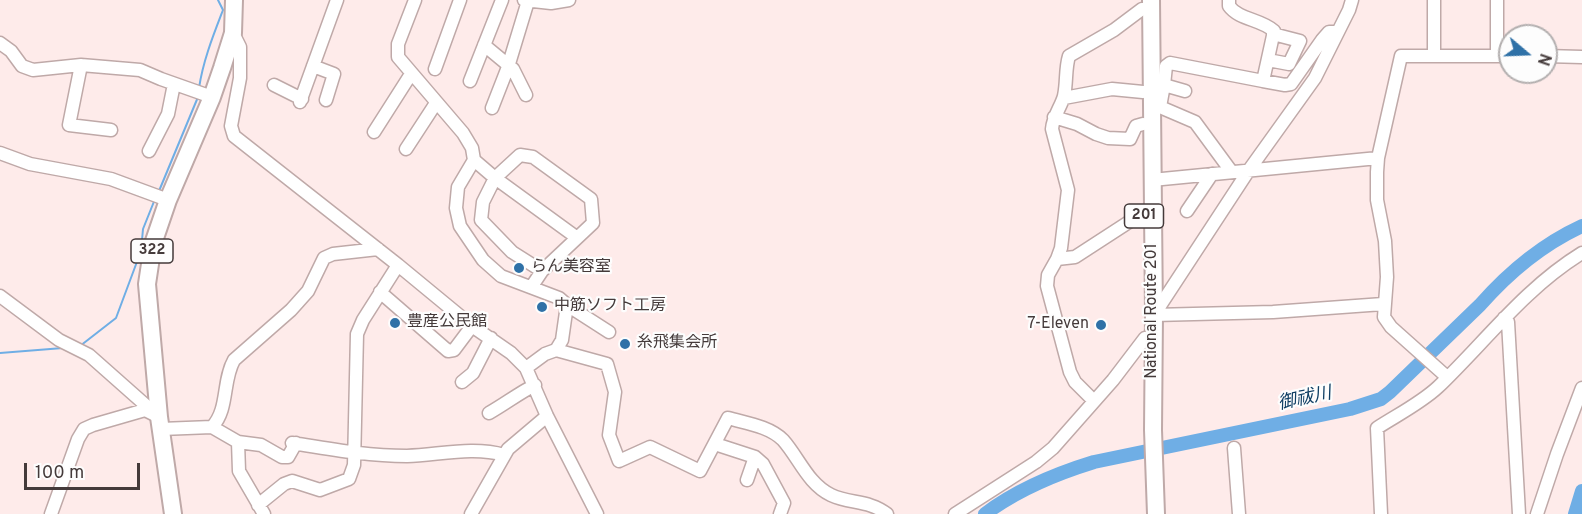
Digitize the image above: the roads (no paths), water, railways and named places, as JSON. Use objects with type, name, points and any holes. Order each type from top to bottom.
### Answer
[{"type":"highway","name":"322","points":[[173,514],[160,423],[147,284],[159,196],[232,33],[234,0]]},
{"type":"highway","name":"National Route 201","points":[[1145,3],[1143,92],[1145,338],[1150,466],[1156,514]]},
{"type":"highway","name":"National Route 201","points":[[1145,3],[1156,108],[1152,180],[1154,315],[1149,431]]},
{"type":"highway","name":"National Route 201","points":[[1146,514],[1150,466]]},
{"type":"street","points":[[415,0],[398,44],[398,57],[463,133],[472,148],[474,160],[576,237]]},
{"type":"street","points":[[435,69],[460,0]]},
{"type":"street","points":[[470,81],[502,0]]},
{"type":"street","points":[[492,108],[508,67],[526,1],[551,3],[569,0]]},
{"type":"street","points":[[1229,0],[1229,6],[1234,12],[1269,26],[1274,31],[1263,81]]},
{"type":"street","points":[[1154,315],[1248,170],[1315,78],[1350,10],[1352,0]]},
{"type":"street","points":[[1434,0],[1434,56]]},
{"type":"street","points":[[1447,377],[1391,327],[1384,317],[1383,304],[1387,277],[1377,200],[1378,158],[1401,56],[1497,56],[1497,0]]},
{"type":"street","points":[[274,85],[301,100],[332,1]]},
{"type":"street","points":[[1094,401],[1075,382],[1047,286],[1048,275],[1061,248],[1068,190],[1052,129],[1054,117],[1064,98],[1065,68],[1069,56],[1114,30],[1145,3]]},
{"type":"street","points":[[1231,171],[1195,122],[1156,108],[1164,85],[1166,66],[1170,63],[1285,85],[1291,84],[1329,32],[1338,32]]},
{"type":"street","points":[[232,33],[240,46],[240,78],[231,126],[234,136],[472,326],[511,353],[526,368],[547,416],[597,514]]},
{"type":"street","points":[[1268,60],[1289,64],[1300,41],[1273,34]]},
{"type":"street","points":[[0,43],[11,51],[22,66],[33,70],[81,65],[140,70],[203,94]]},
{"type":"street","points":[[484,45],[513,69],[526,95]]},
{"type":"street","points":[[1558,56],[1582,57]]},
{"type":"street","points":[[81,65],[69,125],[111,130]]},
{"type":"street","points":[[313,66],[334,74],[326,100]]},
{"type":"street","points":[[374,132],[411,74]]},
{"type":"street","points":[[149,151],[168,114],[174,84]]},
{"type":"street","points":[[1164,85],[1185,91]]},
{"type":"street","points":[[1064,98],[1112,89],[1143,92]]},
{"type":"street","points":[[406,149],[436,103]]},
{"type":"street","points":[[1054,117],[1077,124],[1108,138],[1130,139],[1136,126],[1143,124]]},
{"type":"street","points":[[0,153],[30,164],[111,179],[159,196]]},
{"type":"street","points":[[532,286],[542,270],[593,223],[591,199],[533,157],[520,155],[495,178],[483,202],[481,220],[512,252],[542,270]]},
{"type":"street","points":[[1152,180],[1378,158]]},
{"type":"street","points":[[474,160],[458,187],[456,208],[460,226],[483,260],[501,276],[559,298],[609,332]]},
{"type":"street","points":[[1187,211],[1212,174]]},
{"type":"street","points":[[1057,259],[1075,257],[1132,220],[1144,218]]},
{"type":"street","points":[[212,427],[220,418],[229,369],[234,360],[291,310],[308,291],[324,258],[333,254],[378,249]]},
{"type":"street","points":[[1381,514],[1377,428],[1437,388],[1504,318],[1562,266],[1582,253]]},
{"type":"street","points":[[238,442],[239,471],[261,509],[284,484],[292,482],[320,489],[349,479],[355,454],[357,334],[398,265]]},
{"type":"street","points":[[380,292],[448,351],[454,350],[472,326]]},
{"type":"street","points":[[0,297],[66,344],[89,355],[160,423]]},
{"type":"street","points":[[1154,315],[1273,312],[1383,304]]},
{"type":"street","points":[[556,350],[562,340],[567,305]]},
{"type":"street","points":[[1504,318],[1508,322],[1519,514]]},
{"type":"street","points":[[462,382],[473,373],[491,338]]},
{"type":"street","points":[[955,514],[1036,462],[1053,448],[1145,338]]},
{"type":"street","points":[[526,368],[545,354],[556,350],[607,364],[615,392],[609,435],[619,461],[650,447],[700,471],[728,418],[769,430],[782,439],[818,487],[832,496],[877,506],[887,514]]},
{"type":"street","points":[[489,413],[535,385]]},
{"type":"street","points":[[1537,514],[1582,388]]},
{"type":"street","points":[[51,514],[78,439],[84,429],[110,419],[145,411],[160,423],[212,427],[238,442],[261,445],[282,457],[288,457],[294,443],[355,454],[406,456],[489,451],[504,455]]},
{"type":"street","points":[[471,514],[504,455],[515,442],[547,416]]},
{"type":"street","points":[[715,444],[755,457],[763,464],[784,503],[780,514]]},
{"type":"street","points":[[1234,448],[1239,514]]},
{"type":"street","points":[[747,480],[755,457]]},
{"type":"waterway","points":[[199,88],[206,58],[223,10],[218,0]]},
{"type":"waterway","points":[[159,191],[198,97]]},
{"type":"waterway","points":[[80,346],[116,318],[141,251],[143,229],[155,199]]},
{"type":"waterway","name":"御祓川","points":[[985,514],[1010,497],[1037,483],[1094,462],[1350,409],[1381,399],[1515,270],[1540,250],[1582,226]]},
{"type":"waterway","points":[[0,353],[63,348]]},
{"type":"waterway","points":[[1575,514],[1582,491]]},
{"type":"place","name":"らん美容室","points":[[519,268]]},
{"type":"place","name":"中筋ソフト工房","points":[[542,307]]},
{"type":"place","name":"豊産公民館","points":[[395,323]]},
{"type":"place","name":"7-Eleven","points":[[1101,325]]},
{"type":"place","name":"糸飛集会所","points":[[625,344]]}]
